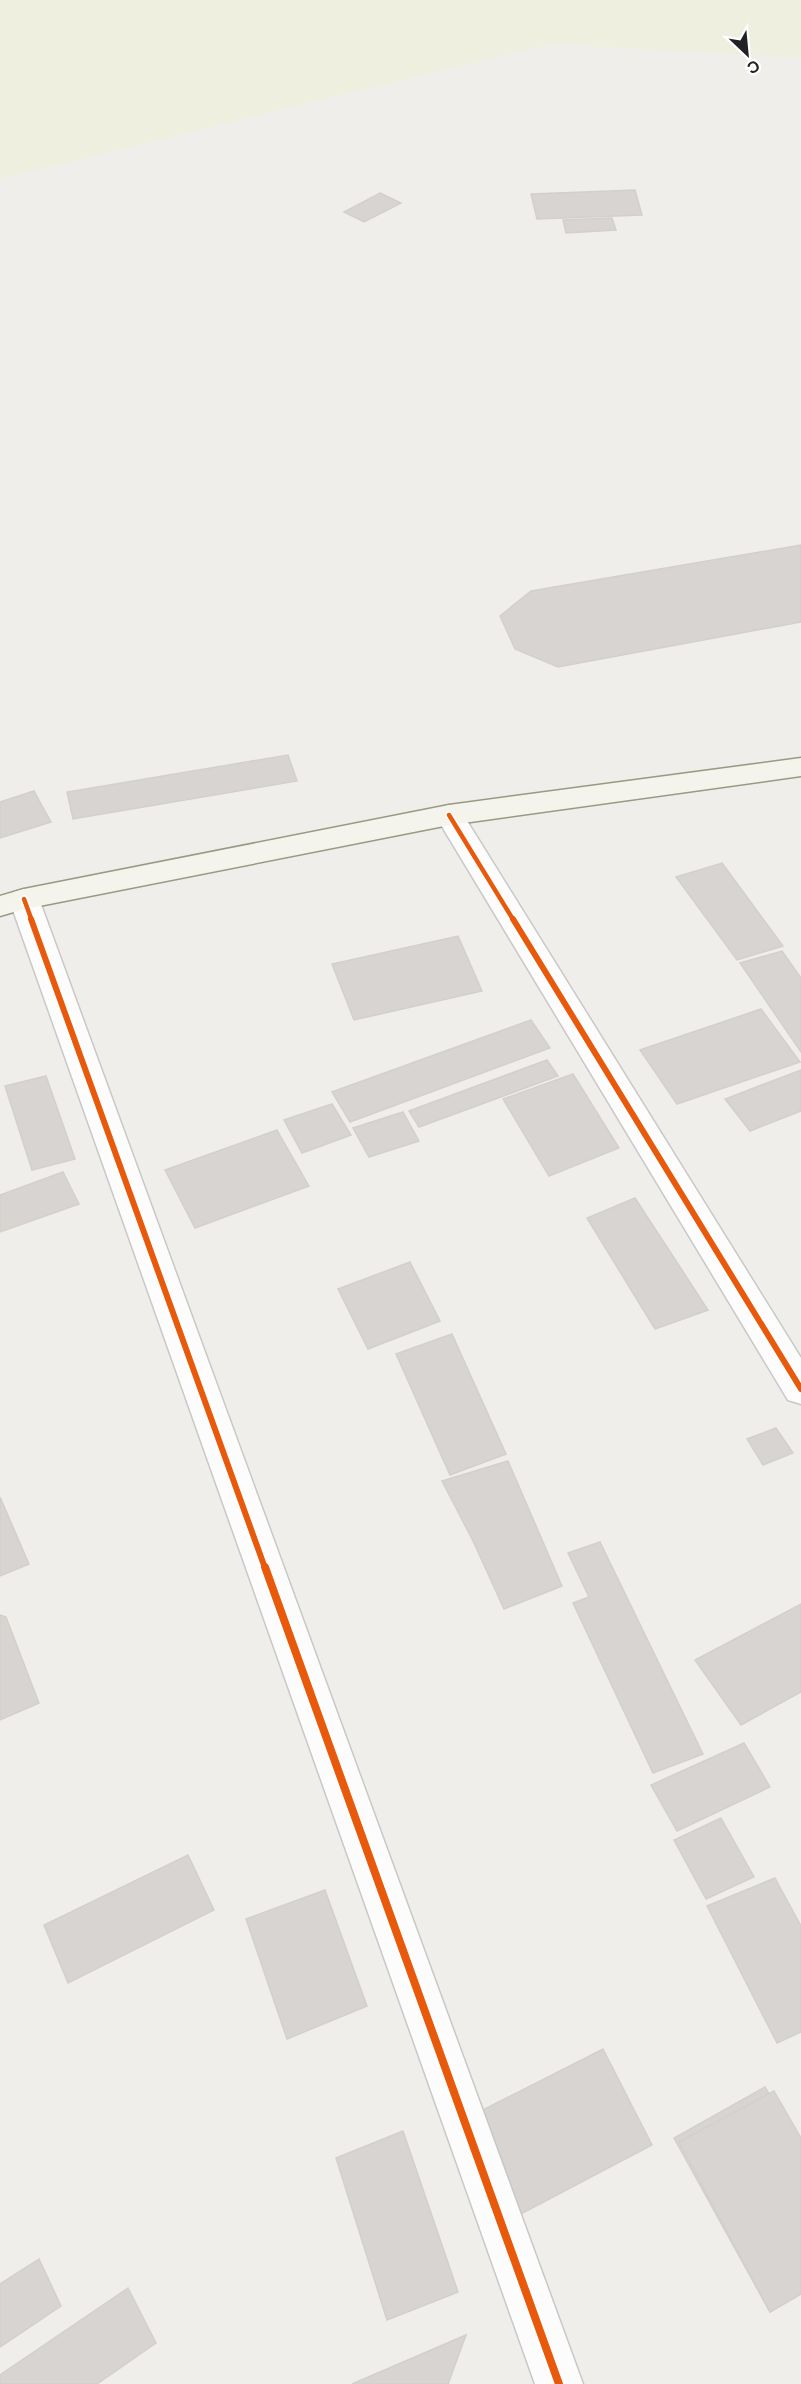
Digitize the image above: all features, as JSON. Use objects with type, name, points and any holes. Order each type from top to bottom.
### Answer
[{"type":"main road","points":[[12,902],[449,815],[801,767]]},
{"type":"street","points":[[449,815],[801,1389]]},
{"type":"street","points":[[12,902],[559,2384]]},
{"type":"green space","points":[[0,0],[801,0],[801,58],[550,44],[0,179]]},
{"type":"building","points":[[635,190],[642,215],[537,219],[531,194]]},
{"type":"building","points":[[380,193],[401,203],[364,222],[344,212]]},
{"type":"building","points":[[612,218],[616,230],[566,233],[563,220]]},
{"type":"building","points":[[801,545],[801,622],[558,667],[515,649],[500,616],[531,591]]},
{"type":"building","points":[[288,755],[297,781],[73,819],[67,792]]},
{"type":"building","points":[[34,791],[51,822],[0,838],[0,802]]},
{"type":"building","points":[[722,863],[783,946],[737,960],[676,877]]},
{"type":"building","points":[[458,936],[482,991],[354,1020],[332,964]]},
{"type":"building","points":[[782,951],[801,978],[801,1052],[740,963]]},
{"type":"building","points":[[761,1009],[800,1062],[677,1104],[640,1050]]},
{"type":"building","points":[[531,1020],[550,1048],[350,1122],[332,1092]]},
{"type":"building","points":[[547,1060],[558,1076],[419,1127],[409,1111]]},
{"type":"building","points":[[801,1070],[801,1111],[750,1131],[725,1099]]},
{"type":"building","points":[[573,1074],[619,1148],[549,1176],[503,1099]]},
{"type":"building","points":[[46,1076],[75,1159],[32,1170],[5,1086]]},
{"type":"building","points":[[332,1104],[351,1135],[302,1153],[284,1120]]},
{"type":"building","points":[[403,1112],[419,1141],[369,1157],[353,1128]]},
{"type":"building","points":[[277,1130],[309,1186],[195,1228],[165,1170]]},
{"type":"building","points":[[63,1172],[79,1204],[0,1232],[0,1195]]},
{"type":"building","points":[[635,1198],[708,1310],[655,1329],[587,1218]]},
{"type":"building","points":[[410,1262],[440,1321],[368,1349],[338,1289]]},
{"type":"building","points":[[452,1334],[506,1454],[450,1475],[396,1354]]},
{"type":"building","points":[[776,1428],[793,1453],[763,1465],[747,1439]]},
{"type":"building","points":[[508,1461],[562,1586],[504,1609],[442,1481]]},
{"type":"building","points":[[0,1497],[29,1564],[0,1576]]},
{"type":"building","points":[[600,1542],[703,1754],[653,1773],[573,1603],[589,1597],[568,1553]]},
{"type":"building","points":[[801,1604],[801,1692],[741,1725],[695,1660]]},
{"type":"building","points":[[0,1615],[6,1617],[39,1703],[0,1720]]},
{"type":"building","points":[[744,1743],[770,1787],[677,1831],[651,1785]]},
{"type":"building","points":[[721,1818],[754,1877],[706,1899],[674,1840]]},
{"type":"building","points":[[188,1855],[214,1910],[68,1983],[44,1925]]},
{"type":"building","points":[[775,1878],[801,1926],[801,2032],[777,2043],[707,1906]]},
{"type":"building","points":[[325,1890],[367,2006],[287,2039],[246,1919]]},
{"type":"building","points":[[603,2049],[652,2145],[519,2215],[471,2116]]},
{"type":"building","points":[[765,2087],[801,2149],[801,2294],[770,2312],[674,2138]]},
{"type":"building","points":[[774,2091],[801,2138],[801,2294],[770,2312],[679,2142]]},
{"type":"building","points":[[403,2131],[458,2292],[387,2320],[336,2158]]},
{"type":"building","points":[[39,2259],[61,2306],[0,2347],[0,2284]]},
{"type":"building","points":[[128,2288],[156,2343],[97,2384],[0,2384],[0,2375]]},
{"type":"building","points":[[466,2335],[448,2384],[352,2384]]},
{"type":"cycle path","points":[[449,815],[801,1389]]},
{"type":"cycle path","points":[[24,899],[559,2384]]}]
